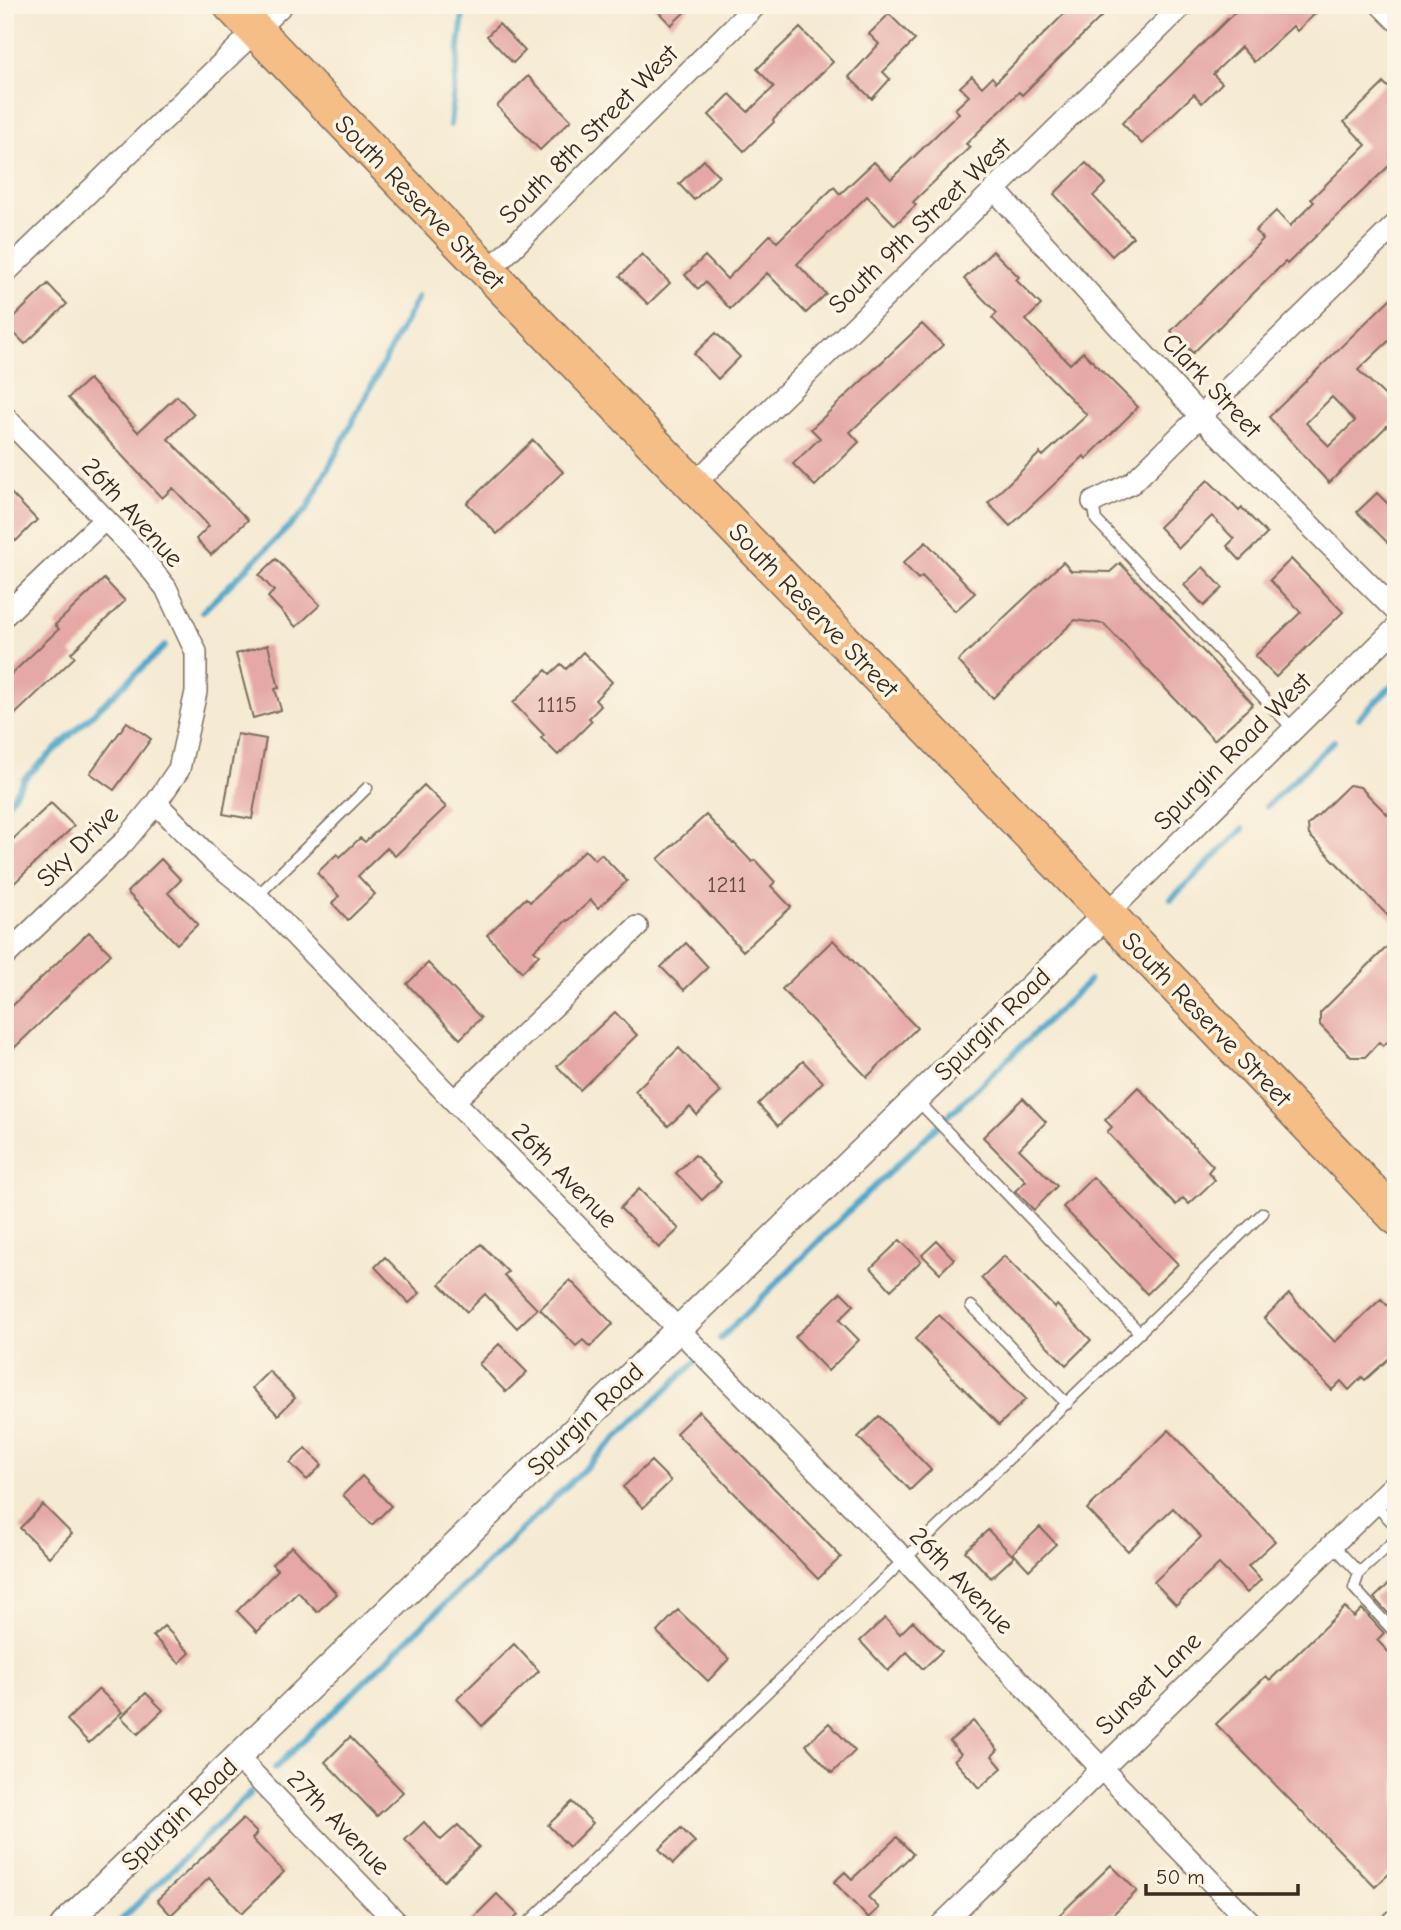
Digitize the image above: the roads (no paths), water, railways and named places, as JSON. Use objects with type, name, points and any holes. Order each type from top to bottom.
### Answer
[{"type":"highway","name":"South Reserve Street","points":[[231,5],[1396,1217]]},
{"type":"street","points":[[5,273],[282,5]]},
{"type":"street","name":"South 8th Street West","points":[[488,272],[756,5]]},
{"type":"street","name":"South 9th Street West","points":[[693,485],[1183,5]]},
{"type":"street","points":[[1381,5],[1396,20]]},
{"type":"street","name":"Clark Street","points":[[995,190],[1201,416],[1396,611]]},
{"type":"street","points":[[1093,502],[1132,483],[1396,224]]},
{"type":"street","name":"26th Avenue","points":[[5,417],[140,555],[166,588],[196,652],[196,692],[180,769],[156,803],[212,860],[257,896],[454,1101],[905,1560],[1253,1925]]},
{"type":"street","points":[[5,615],[105,519]]},
{"type":"street","name":"Spurgin Road West","points":[[1107,914],[1396,628]]},
{"type":"street","name":"Sky Drive","points":[[5,956],[124,842],[156,803]]},
{"type":"street","name":"Spurgin Road","points":[[64,1925],[1107,914]]},
{"type":"street","points":[[454,1101],[637,927]]},
{"type":"street","name":"Sunset Lane","points":[[941,1925],[1396,1483]]},
{"type":"street","name":"27th Avenue","points":[[238,1758],[399,1925]]},
{"type":"street","points":[[1390,1925],[1396,1919]]},
{"type":"lane","points":[[1093,502],[1096,520],[1293,729]]},
{"type":"lane","points":[[257,896],[367,788]]},
{"type":"lane","points":[[915,1098],[1140,1333]]},
{"type":"lane","points":[[526,1925],[1263,1213]]},
{"type":"lane","points":[[971,1306],[1067,1404]]},
{"type":"lane","points":[[1374,1504],[1396,1526]]},
{"type":"lane","points":[[1396,1539],[1359,1573],[1354,1588],[1396,1634]]},
{"type":"lane","points":[[1332,1544],[1359,1573]]},
{"type":"waterway","points":[[450,125],[464,5]]},
{"type":"waterway","points":[[202,612],[307,509],[418,297]]},
{"type":"waterway","points":[[5,808],[25,778],[165,646]]},
{"type":"waterway","points":[[1359,718],[1396,682]]},
{"type":"waterway","points":[[1267,806],[1334,741]]},
{"type":"waterway","points":[[1171,899],[1243,829]]},
{"type":"waterway","points":[[720,1339],[855,1205],[1089,981]]},
{"type":"waterway","points":[[275,1768],[695,1362]]},
{"type":"waterway","points":[[116,1925],[250,1793]]}]
